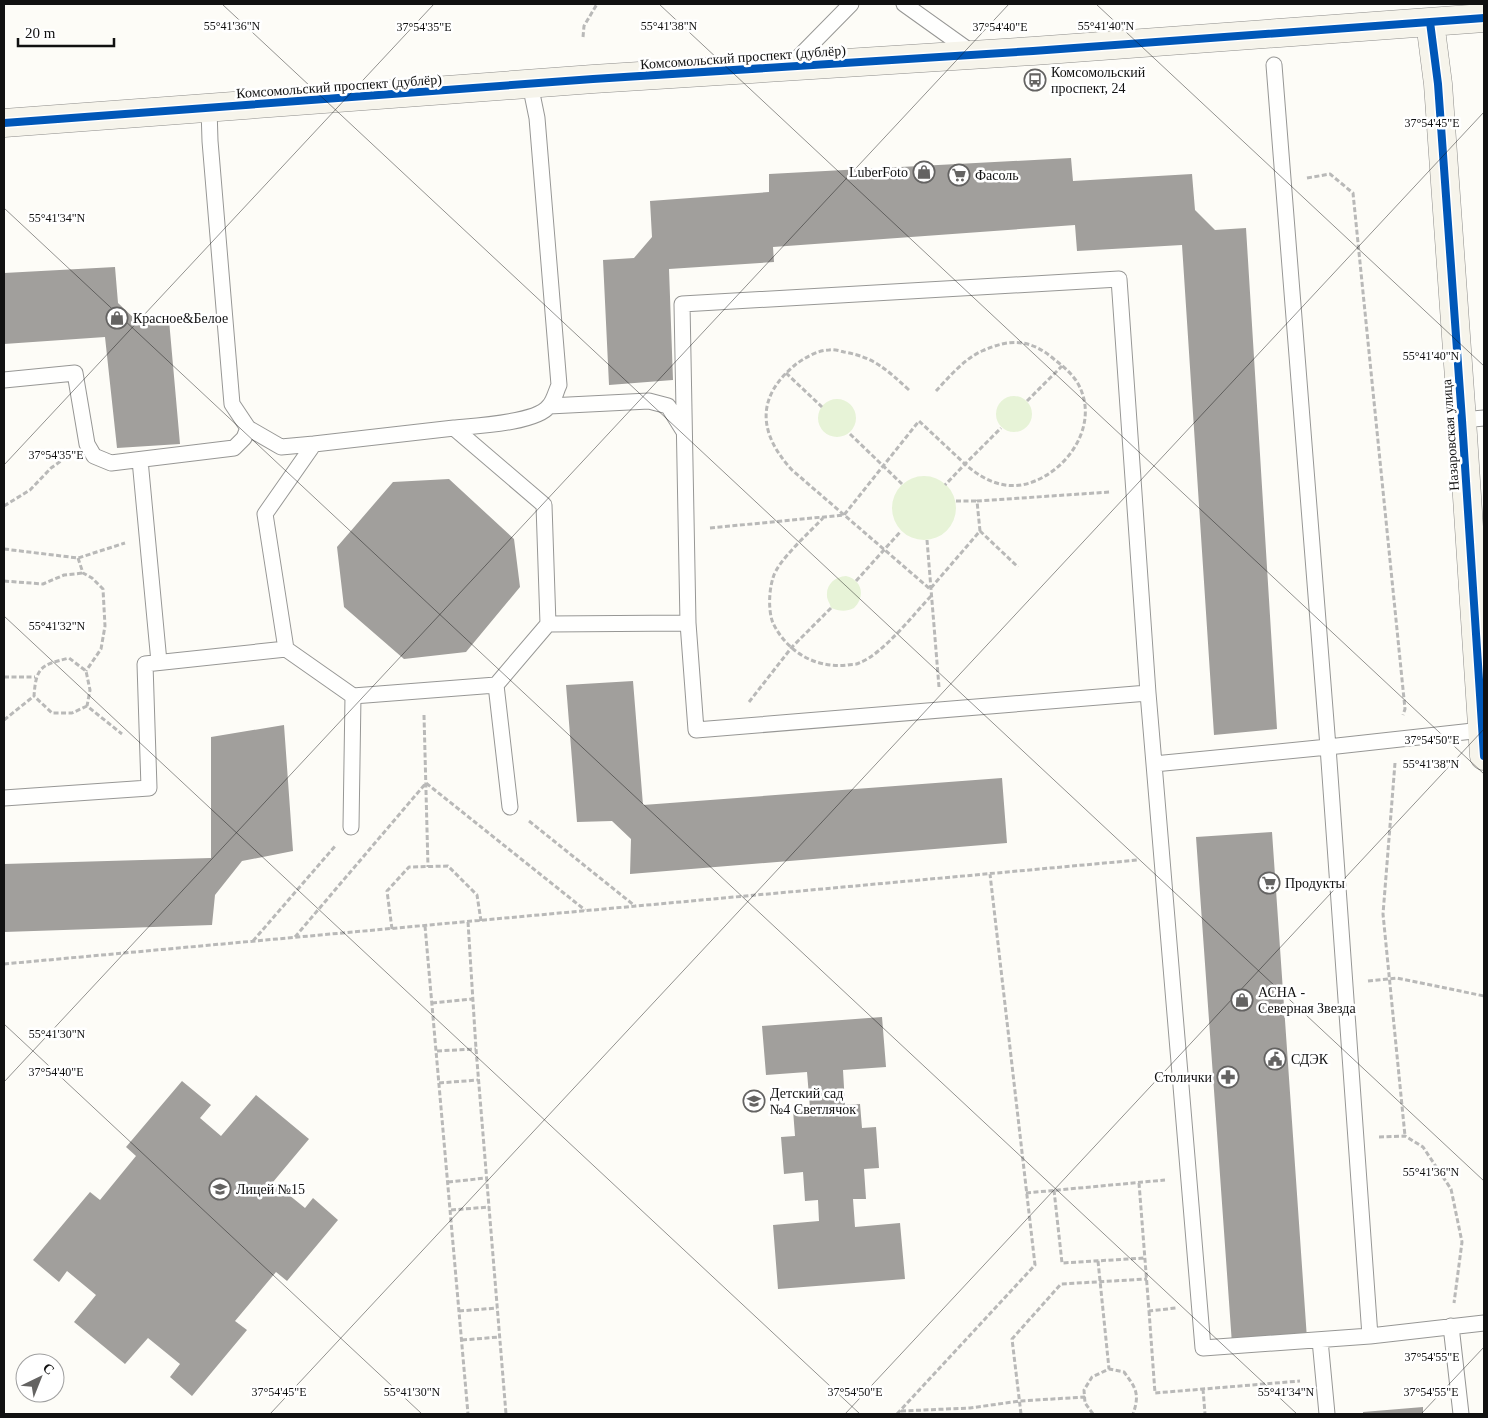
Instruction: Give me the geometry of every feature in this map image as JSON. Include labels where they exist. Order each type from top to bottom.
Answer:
[{"type":"street","name":"Комсомольский проспект (дублёр)","points":[[4,123],[530,84],[1484,18]]},
{"type":"street","name":"Назаровская улица","points":[[1430,22],[1473,419],[1483,743]]},
{"type":"lane","points":[[790,66],[850,4]]},
{"type":"lane","points":[[904,4],[974,54]]},
{"type":"lane","points":[[1274,65],[1328,747],[1370,1336]]},
{"type":"lane","points":[[209,108],[210,141],[232,404],[248,428],[281,447],[505,424],[543,412],[549,406],[559,385],[537,118],[530,84]]},
{"type":"lane","points":[[1148,693],[696,730],[688,623],[682,304],[1119,279],[1148,693],[1203,1348],[1370,1336],[1484,1323]]},
{"type":"lane","points":[[4,380],[75,373],[87,444],[94,456],[111,463],[234,448],[244,438],[248,428]]},
{"type":"lane","points":[[549,406],[649,401],[668,406],[685,435]]},
{"type":"lane","points":[[4,798],[149,788],[144,664],[286,649],[353,696],[496,685],[548,624],[544,505],[454,428]]},
{"type":"lane","points":[[286,649],[265,514],[314,444]]},
{"type":"lane","points":[[140,460],[159,662]]},
{"type":"lane","points":[[548,624],[688,623]]},
{"type":"lane","points":[[496,685],[510,807]]},
{"type":"lane","points":[[351,827],[353,696]]},
{"type":"lane","points":[[1154,764],[1397,739],[1483,743]]},
{"type":"lane","points":[[1451,1326],[1461,1414]]},
{"type":"lane","points":[[1320,1340],[1327,1414]]},
{"type":"path","points":[[583,37],[584,26],[597,4]]},
{"type":"path","points":[[1284,181],[1330,174],[1353,193],[1405,709],[1397,739],[1383,914],[1405,1136]]},
{"type":"path","points":[[687,529],[844,514],[920,421],[976,474],[987,480],[1004,485],[1023,486],[1041,478],[1060,466],[1071,454],[1081,437],[1085,416],[1083,398],[1077,382],[1062,366],[1036,346],[1016,342],[980,352],[958,368],[936,391]]},
{"type":"path","points":[[909,390],[887,370],[865,356],[829,350],[816,353],[801,361],[786,373],[776,384],[765,415],[769,437],[778,455],[792,470],[930,589]]},
{"type":"path","points":[[1027,401],[1062,366]]},
{"type":"path","points":[[786,373],[822,407]]},
{"type":"path","points":[[944,485],[1001,428]]},
{"type":"path","points":[[850,434],[902,484]]},
{"type":"path","points":[[4,506],[30,490],[51,468],[87,444]]},
{"type":"path","points":[[956,500],[977,501],[1134,490]]},
{"type":"path","points":[[977,501],[980,531],[1018,567]]},
{"type":"path","points":[[825,516],[785,558],[773,577],[770,602],[773,622],[792,648],[802,657],[821,665],[859,664],[879,651],[931,596]]},
{"type":"path","points":[[856,581],[901,531]]},
{"type":"path","points":[[930,589],[980,531]]},
{"type":"path","points":[[4,549],[78,558],[147,536]]},
{"type":"path","points":[[927,540],[941,710]]},
{"type":"path","points":[[78,558],[83,573]]},
{"type":"path","points":[[4,581],[43,584],[64,575],[83,573],[92,578],[103,589],[105,626],[101,650],[86,671]]},
{"type":"path","points":[[730,727],[792,648],[831,608]]},
{"type":"path","points":[[4,720],[34,696],[35,677],[48,663],[69,658],[86,671],[90,690],[87,706]]},
{"type":"path","points":[[4,677],[35,677]]},
{"type":"path","points":[[424,691],[428,867]]},
{"type":"path","points":[[34,696],[52,713],[72,713],[87,706]]},
{"type":"path","points":[[87,706],[148,755]]},
{"type":"path","points":[[426,782],[586,911]]},
{"type":"path","points":[[295,938],[426,782]]},
{"type":"path","points":[[510,807],[636,907]]},
{"type":"path","points":[[253,941],[351,827]]},
{"type":"path","points":[[4,964],[1162,858]]},
{"type":"path","points":[[392,929],[387,891],[409,867],[448,866],[477,895],[481,921]]},
{"type":"path","points":[[898,1413],[1035,1265],[990,874]]},
{"type":"path","points":[[468,922],[472,999],[506,1414]]},
{"type":"path","points":[[426,926],[468,1414]]},
{"type":"path","points":[[1345,984],[1397,978],[1484,996]]},
{"type":"path","points":[[432,1003],[472,999]]},
{"type":"path","points":[[436,1051],[476,1049]]},
{"type":"path","points":[[439,1083],[479,1080]]},
{"type":"path","points":[[1356,1139],[1405,1136],[1423,1148],[1451,1189],[1462,1242],[1451,1326]]},
{"type":"path","points":[[448,1182],[486,1178]]},
{"type":"path","points":[[1026,1193],[1189,1178]]},
{"type":"path","points":[[1139,1182],[1155,1393],[1324,1379]]},
{"type":"path","points":[[1054,1190],[1062,1263],[1145,1258]]},
{"type":"path","points":[[450,1210],[489,1207]]},
{"type":"path","points":[[1098,1261],[1108,1369]]},
{"type":"path","points":[[1021,1414],[1012,1340],[1061,1284],[1146,1279]]},
{"type":"path","points":[[1149,1311],[1199,1306]]},
{"type":"path","points":[[460,1311],[497,1308]]},
{"type":"path","points":[[462,1340],[499,1337]]},
{"type":"path","points":[[1093,1414],[1085,1403],[1084,1390],[1092,1377],[1108,1369],[1124,1372],[1136,1388],[1137,1403],[1133,1414]]},
{"type":"path","points":[[1204,1389],[1205,1414]]},
{"type":"path","points":[[898,1413],[1084,1397]]},
{"type":"path","points":[[970,1408],[970,1414]]},
{"type":"green space","points":[[1014,396],[1021,397],[1027,401],[1031,407],[1031,421],[1027,427],[1021,431],[1014,432],[1007,431],[1001,427],[997,421],[996,414],[997,407],[1001,401],[1007,397]]},
{"type":"green space","points":[[837,399],[851,404],[856,418],[851,432],[837,437],[823,432],[818,418],[823,404]]},
{"type":"green space","points":[[924,476],[936,478],[947,485],[954,496],[956,508],[954,520],[947,531],[936,538],[924,540],[912,538],[901,531],[894,520],[892,508],[894,496],[901,485],[912,478]]},
{"type":"green space","points":[[846,576],[856,581],[859,585],[861,594],[858,603],[854,608],[848,610],[842,611],[831,608],[827,597],[828,588],[838,578]]},
{"type":"building","points":[[1071,158],[1073,181],[1192,174],[1195,210],[1215,230],[1246,228],[1277,729],[1214,735],[1182,245],[1077,251],[1075,225],[773,247],[774,262],[669,269],[673,380],[609,385],[603,260],[634,258],[652,237],[650,201],[769,192],[769,174]]},
{"type":"building","points":[[115,267],[118,303],[138,322],[169,320],[180,444],[117,448],[105,337],[4,344],[4,273]]},
{"type":"building","points":[[449,479],[514,539],[520,587],[466,652],[404,659],[344,607],[337,547],[393,482]]},
{"type":"building","points":[[633,681],[643,805],[1002,778],[1007,843],[630,874],[631,839],[612,821],[577,822],[566,685]]},
{"type":"building","points":[[284,725],[293,851],[242,861],[215,895],[212,925],[4,932],[4,864],[211,858],[211,737]]},
{"type":"building","points":[[1272,832],[1307,1339],[1232,1344],[1196,837]]},
{"type":"building","points":[[882,1017],[886,1067],[843,1070],[845,1105],[860,1104],[862,1128],[876,1127],[879,1168],[864,1169],[866,1199],[853,1199],[855,1227],[900,1223],[905,1279],[778,1289],[773,1225],[819,1221],[818,1200],[805,1201],[803,1172],[784,1174],[781,1137],[795,1136],[793,1110],[810,1108],[807,1072],[766,1075],[762,1026]]},
{"type":"building","points":[[182,1081],[211,1105],[200,1118],[221,1136],[256,1095],[309,1139],[273,1182],[305,1208],[313,1198],[338,1220],[287,1281],[276,1272],[235,1321],[247,1330],[192,1396],[170,1377],[180,1364],[148,1338],[125,1364],[74,1322],[96,1295],[67,1271],[59,1282],[33,1260],[90,1192],[100,1200],[136,1156],[126,1147]]},
{"type":"building","points":[[1423,1407],[1423,1414],[1363,1414],[1363,1412]]},
{"type":"cycle path","points":[[4,123],[593,79],[1033,51],[1484,18]]},
{"type":"cycle path","points":[[1430,22],[1438,84],[1484,756]]},
{"type":"place","name":"Комсомольский проспект, 24","points":[[1035,80]]},
{"type":"place","name":"LuberFoto","points":[[924,172]]},
{"type":"place","name":"Фасоль","points":[[959,175]]},
{"type":"place","name":"Красное&Белое","points":[[117,318]]},
{"type":"place","name":"Продукты","points":[[1269,883]]},
{"type":"place","name":"АСНА - Северная Звезда","points":[[1242,1000]]},
{"type":"place","name":"СДЭК","points":[[1275,1059]]},
{"type":"place","name":"Столички","points":[[1228,1077]]},
{"type":"place","name":"Детский сад №4 Светлячок","points":[[754,1101]]},
{"type":"place","name":"Лицей №15","points":[[220,1189]]}]
